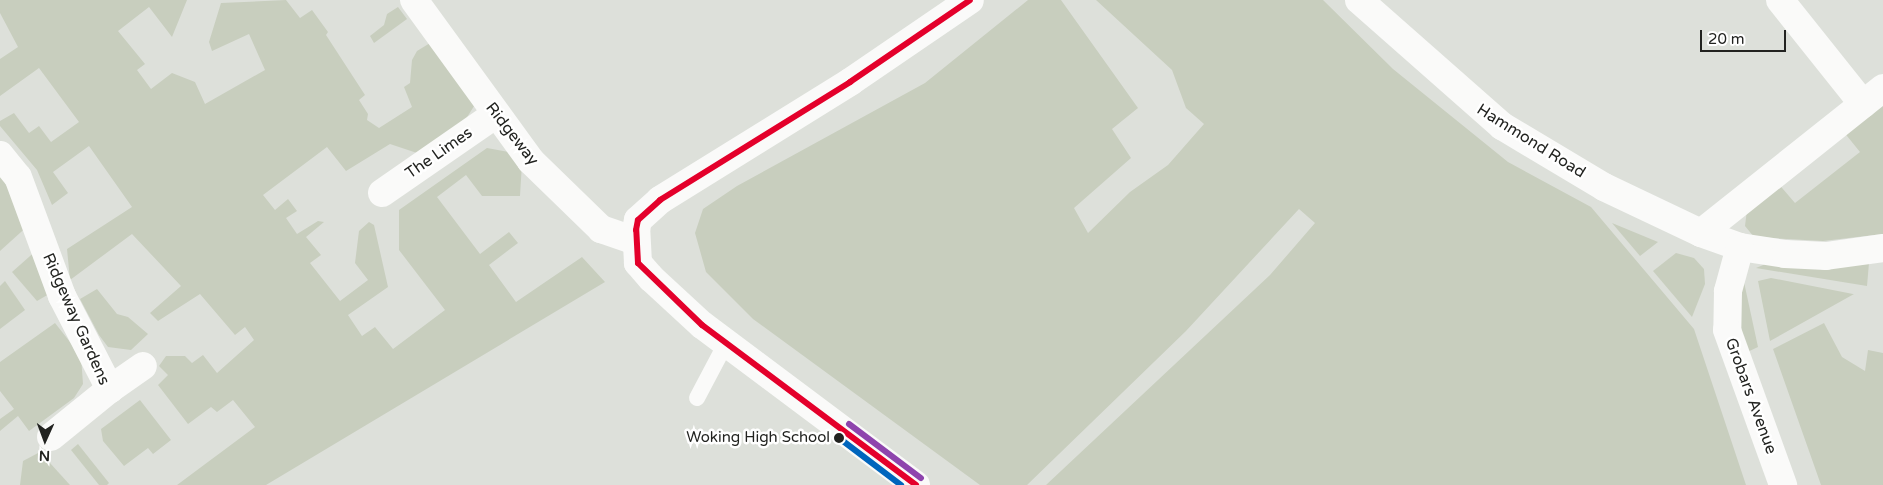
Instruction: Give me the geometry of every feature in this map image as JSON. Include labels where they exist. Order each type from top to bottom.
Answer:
[{"type":"street","name":"Ridgeway","points":[[414,0],[531,161],[601,229],[634,241]]},
{"type":"street","points":[[916,485],[726,343],[644,272],[638,263],[634,241],[638,220],[660,200],[850,82],[970,0]]},
{"type":"street","name":"Hammond Road","points":[[1359,0],[1502,126],[1604,187],[1701,233],[1740,247],[1826,256],[1883,248]]},
{"type":"street","points":[[1701,233],[1873,96],[1780,0]]},
{"type":"street","name":"The Limes","points":[[382,193],[496,114]]},
{"type":"street","name":"Ridgeway Gardens","points":[[0,155],[18,178],[62,296],[110,389],[51,437]]},
{"type":"street","name":"Grobars Avenue","points":[[1740,247],[1728,290],[1727,330],[1783,485]]},
{"type":"street","points":[[110,389],[143,366]]},
{"type":"lane","points":[[698,398],[726,343]]},
{"type":"green space","points":[[0,0],[187,0],[172,37],[149,7],[118,31],[145,64],[137,70],[151,89],[172,73],[195,82],[205,104],[265,70],[249,34],[212,51],[209,42],[221,3],[286,0],[300,18],[312,10],[328,32],[326,35],[365,95],[359,100],[368,114],[367,120],[379,128],[412,107],[404,87],[410,83],[412,60],[417,51],[435,40],[476,103],[464,122],[417,153],[390,144],[346,171],[327,147],[263,195],[275,210],[288,199],[297,211],[286,218],[297,234],[318,221],[324,222],[306,237],[321,255],[310,263],[340,301],[368,280],[355,263],[359,231],[369,222],[374,225],[388,287],[348,315],[362,336],[375,327],[393,349],[445,310],[399,250],[399,210],[487,148],[514,153],[522,163],[520,196],[482,196],[466,175],[437,197],[480,254],[509,232],[518,243],[489,265],[516,302],[582,257],[605,282],[266,485],[177,485],[255,427],[233,400],[217,412],[211,407],[188,424],[158,385],[168,375],[159,366],[166,356],[185,356],[192,363],[203,355],[217,373],[254,340],[245,327],[235,335],[200,294],[158,321],[150,313],[181,286],[132,234],[70,280],[67,249],[132,207],[89,146],[53,172],[68,193],[52,205],[37,170],[0,126],[0,121],[14,113],[29,133],[39,126],[51,142],[79,122],[39,68],[0,96],[0,59],[18,47],[0,13]]},
{"type":"green space","points":[[1028,0],[1061,0],[1138,108],[1112,129],[1131,158],[1074,208],[1088,233],[1130,192],[1168,165],[1204,124],[1186,108],[1172,70],[1096,0],[1323,0],[1393,69],[1508,162],[1591,207],[1694,329],[1746,485],[1046,485],[1270,275],[1315,223],[1299,209],[1186,331],[1027,485],[980,485],[753,319],[706,272],[695,233],[703,209],[737,186],[925,83]]},
{"type":"green space","points":[[398,7],[407,19],[374,43],[370,36],[384,25],[387,14]]},
{"type":"green space","points":[[1883,98],[1883,234],[1823,241],[1754,237],[1745,226],[1747,210],[1777,182],[1795,203],[1860,152],[1843,131]]},
{"type":"green space","points":[[0,165],[31,223],[0,251]]},
{"type":"green space","points":[[1612,223],[1658,242],[1640,256]]},
{"type":"green space","points":[[38,249],[56,290],[37,301],[12,272]]},
{"type":"green space","points":[[1676,253],[1694,258],[1704,269],[1705,284],[1692,317],[1653,271]]},
{"type":"green space","points":[[1768,263],[1869,263],[1867,286],[1756,268]]},
{"type":"green space","points":[[1771,278],[1854,294],[1770,341],[1758,281]]},
{"type":"green space","points":[[5,281],[25,310],[0,329],[0,286]]},
{"type":"green space","points":[[1744,282],[1758,347],[1741,355],[1737,291]]},
{"type":"green space","points":[[97,289],[117,314],[128,317],[148,334],[131,350],[108,347],[99,335],[80,299]]},
{"type":"green space","points":[[55,323],[81,356],[83,384],[74,398],[29,431],[18,416],[0,431],[0,419],[14,409],[0,391],[0,362]]},
{"type":"green space","points":[[1824,323],[1842,357],[1865,371],[1868,350],[1883,353],[1883,485],[1821,485],[1773,349]]},
{"type":"green space","points":[[140,400],[171,440],[153,454],[148,448],[124,466],[103,441],[101,429]]},
{"type":"green space","points":[[78,444],[109,483],[107,485],[99,485],[71,450]]},
{"type":"green space","points":[[40,452],[70,485],[20,485],[23,461]]},
{"type":"transit line","points":[[916,485],[702,325],[638,263],[636,230],[638,220],[660,200],[850,82],[970,0]]},
{"type":"transit line","points":[[849,424],[921,478]]},
{"type":"transit line","points":[[839,438],[901,485]]},
{"type":"place","name":"Woking High School","points":[[839,438]]}]
